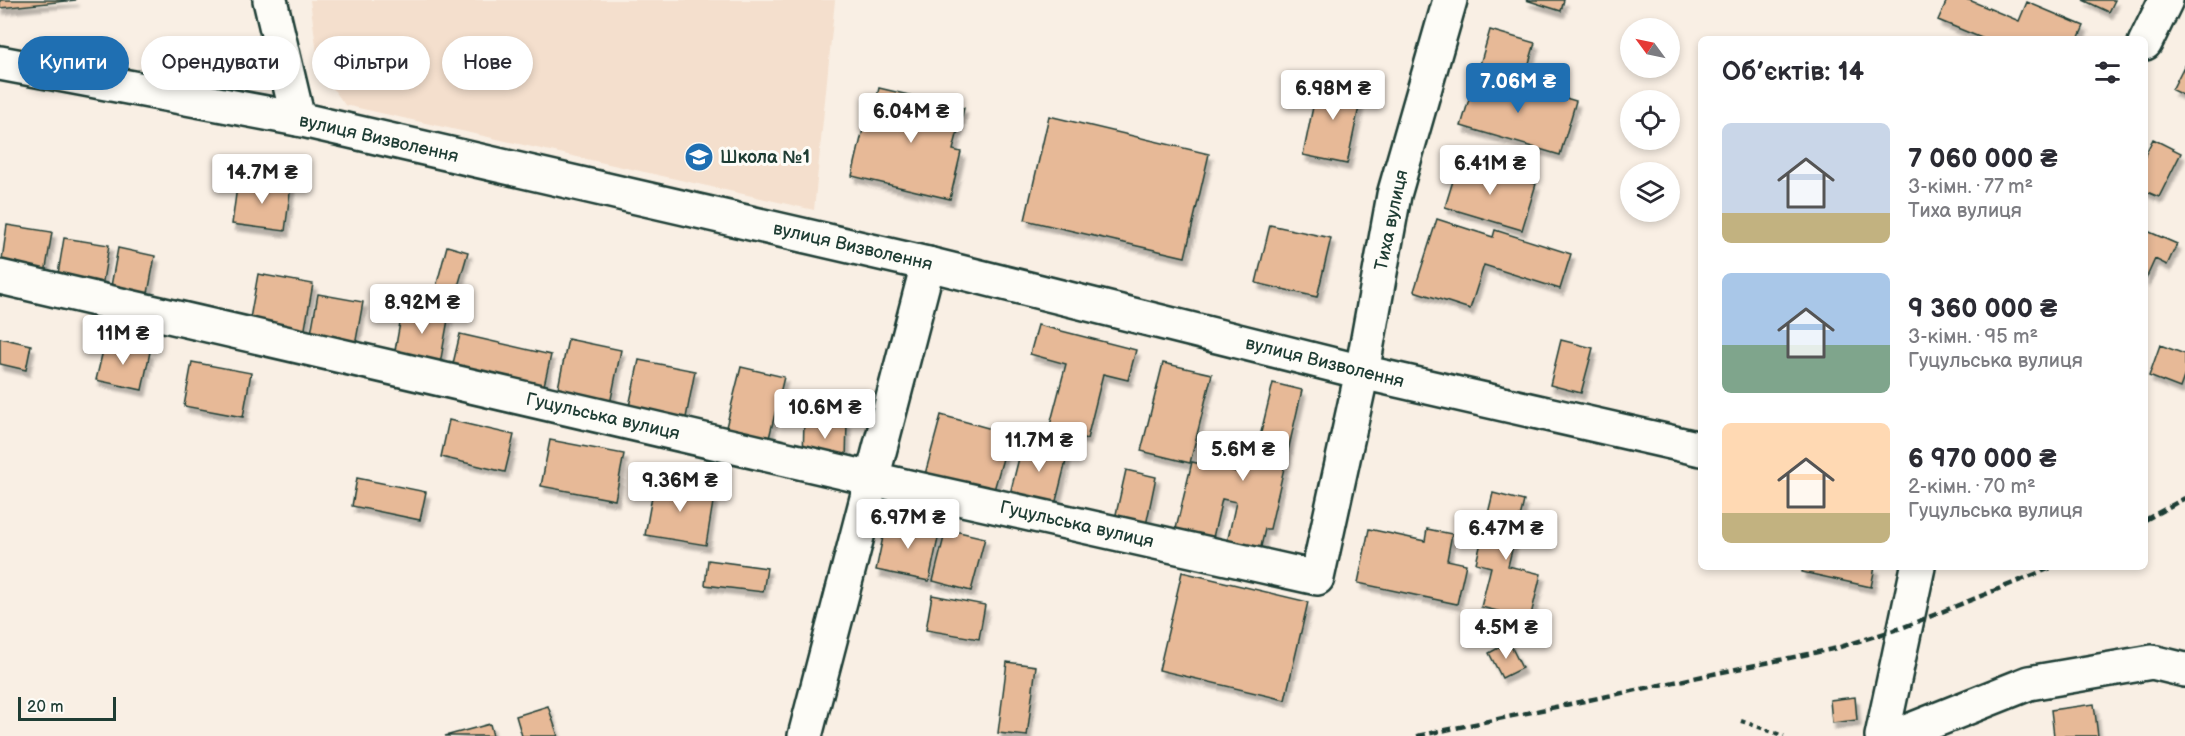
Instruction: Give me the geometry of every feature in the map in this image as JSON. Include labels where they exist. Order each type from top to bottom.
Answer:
[{"type":"street","points":[[270,0],[298,119]]},
{"type":"street","name":"Тиха вулиця","points":[[1362,372],[1394,195],[1450,0]]},
{"type":"street","points":[[2148,37],[2166,0]]},
{"type":"street","name":"вулиця Визволення","points":[[0,63],[298,119],[928,264],[1362,372],[1698,448]]},
{"type":"street","points":[[805,736],[928,264]]},
{"type":"street","name":"Гуцульська вулиця","points":[[0,277],[873,479],[1317,578],[1362,372]]},
{"type":"street","points":[[1881,736],[1917,570]]},
{"type":"street","points":[[1896,736],[2029,683],[2152,662],[2185,670]]},
{"type":"path","points":[[1741,721],[1784,736]]},
{"type":"shaded area","name":"Школа №1","points":[[310,0],[835,0],[814,210],[345,105],[334,90],[430,90],[430,36],[315,36]]},
{"type":"building","points":[[0,0],[76,0],[0,8]]},
{"type":"building","points":[[1526,0],[1564,0],[1561,11]]},
{"type":"building","points":[[1947,0],[1969,0],[2019,21],[2027,2],[2084,26],[2079,36],[1977,36],[1938,20]]},
{"type":"building","points":[[2083,0],[2115,0],[2109,12]]},
{"type":"building","points":[[1490,30],[1535,43],[1524,80],[1479,68]]},
{"type":"building","points":[[2185,64],[2185,96],[2172,90]]},
{"type":"building","points":[[1477,72],[1576,101],[1560,155],[1461,126]]},
{"type":"building","points":[[1319,78],[1363,88],[1347,164],[1303,155]]},
{"type":"building","points":[[879,88],[964,108],[953,150],[961,152],[950,199],[852,176],[863,129],[869,130]]},
{"type":"building","points":[[1049,116],[1209,154],[1185,257],[1025,220]]},
{"type":"building","points":[[2153,139],[2181,153],[2159,197],[2148,192],[2148,149]]},
{"type":"building","points":[[1459,161],[1536,184],[1522,230],[1445,207]]},
{"type":"building","points":[[238,179],[291,185],[285,231],[232,224]]},
{"type":"building","points":[[1437,219],[1493,237],[1495,230],[1571,254],[1560,289],[1484,265],[1470,309],[1414,291]]},
{"type":"building","points":[[7,225],[52,232],[45,274],[1,267]]},
{"type":"building","points":[[1270,225],[1331,238],[1317,297],[1256,283]]},
{"type":"building","points":[[2148,231],[2177,244],[2167,265],[2155,259],[2148,274]]},
{"type":"building","points":[[64,238],[109,245],[102,287],[57,280]]},
{"type":"building","points":[[447,246],[468,252],[452,307],[432,302]]},
{"type":"building","points":[[118,248],[155,256],[146,304],[109,297]]},
{"type":"building","points":[[258,274],[313,284],[304,334],[249,324]]},
{"type":"building","points":[[318,294],[363,302],[355,346],[310,339]]},
{"type":"building","points":[[403,306],[449,314],[440,364],[394,356]]},
{"type":"building","points":[[1038,325],[1136,350],[1128,380],[1103,374],[1087,439],[1049,429],[1066,364],[1030,354]]},
{"type":"building","points":[[460,334],[551,355],[542,394],[451,372]]},
{"type":"building","points":[[0,338],[31,345],[26,370],[0,364]]},
{"type":"building","points":[[568,339],[621,350],[610,404],[557,393]]},
{"type":"building","points":[[1561,340],[1593,348],[1581,393],[1550,385]]},
{"type":"building","points":[[105,342],[150,352],[142,390],[96,380]]},
{"type":"building","points":[[2160,345],[2185,354],[2185,374],[2180,388],[2149,376]]},
{"type":"building","points":[[639,360],[695,371],[685,423],[628,411]]},
{"type":"building","points":[[192,362],[251,373],[243,417],[184,406]]},
{"type":"building","points":[[1163,363],[1212,374],[1190,463],[1141,451]]},
{"type":"building","points":[[741,367],[784,377],[769,438],[726,427]]},
{"type":"building","points":[[1273,383],[1302,390],[1270,529],[1265,529],[1260,551],[1227,543],[1236,502],[1222,499],[1211,546],[1174,537],[1192,462],[1242,473],[1248,451],[1256,453]]},
{"type":"building","points":[[941,415],[1010,434],[992,497],[924,478]]},
{"type":"building","points":[[449,420],[514,435],[505,472],[441,457]]},
{"type":"building","points":[[804,420],[847,422],[846,459],[803,458]]},
{"type":"building","points":[[1024,438],[1069,449],[1054,509],[1009,498]]},
{"type":"building","points":[[550,440],[624,454],[615,500],[541,486]]},
{"type":"building","points":[[1126,470],[1156,477],[1145,530],[1114,523]]},
{"type":"building","points":[[357,478],[426,492],[420,520],[352,506]]},
{"type":"building","points":[[655,480],[715,490],[706,545],[645,535]]},
{"type":"building","points":[[1493,493],[1524,501],[1508,566],[1541,574],[1530,619],[1481,607],[1491,567],[1476,563]]},
{"type":"building","points":[[887,518],[940,529],[929,581],[876,570]]},
{"type":"building","points":[[946,529],[985,538],[971,591],[933,581]]},
{"type":"building","points":[[1369,529],[1425,541],[1427,529],[1452,534],[1447,560],[1466,564],[1457,604],[1358,583]]},
{"type":"building","points":[[708,560],[767,568],[763,592],[705,585]]},
{"type":"building","points":[[1802,570],[1874,570],[1871,587],[1802,572]]},
{"type":"building","points":[[1182,572],[1308,602],[1285,700],[1159,670]]},
{"type":"building","points":[[932,595],[985,605],[979,639],[926,630]]},
{"type":"building","points":[[1509,642],[1522,668],[1502,678],[1489,653]]},
{"type":"building","points":[[1007,662],[1036,666],[1027,736],[998,733]]},
{"type":"building","points":[[1855,697],[1857,720],[1832,723],[1830,700]]},
{"type":"building","points":[[2094,704],[2098,736],[2054,736],[2051,710]]},
{"type":"building","points":[[548,706],[558,736],[522,736],[516,716]]},
{"type":"building","points":[[490,724],[493,736],[445,736]]},
{"type":"railway","points":[[2148,518],[2185,498]]},
{"type":"railway","points":[[1417,736],[1837,648],[1904,627],[2046,570]]},
{"type":"place","name":"Школа №1","points":[[699,157]]}]
